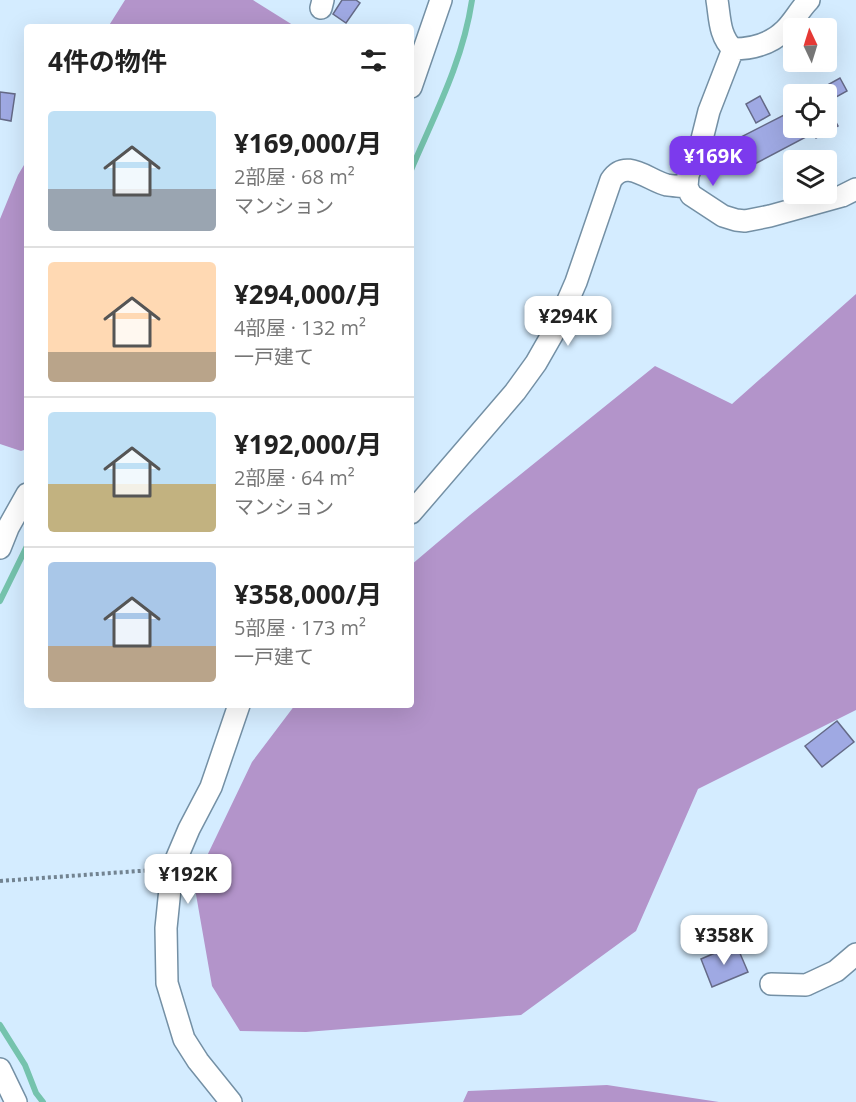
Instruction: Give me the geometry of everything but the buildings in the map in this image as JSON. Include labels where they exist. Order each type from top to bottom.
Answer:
[{"type":"street","points":[[414,78],[441,0]]},
{"type":"street","points":[[717,0],[724,39],[733,49],[759,46],[774,39],[786,29],[809,0]]},
{"type":"street","points":[[733,49],[688,175],[687,187],[690,195],[723,216],[745,221],[842,196],[856,189]]},
{"type":"street","points":[[414,510],[515,392],[536,363],[556,328],[576,282],[615,173],[627,170],[667,185],[687,187]]},
{"type":"street","points":[[0,548],[6,520],[24,498]]},
{"type":"street","points":[[231,1102],[198,1061],[184,1039],[167,983],[166,928],[172,869],[189,829],[211,787],[238,708]]},
{"type":"street","points":[[771,984],[806,985],[836,971],[856,954]]},
{"type":"street","points":[[0,1069],[16,1102]]},
{"type":"path","points":[[0,881],[172,869]]},
{"type":"shaded area","points":[[125,0],[253,0],[291,24],[110,24]]},
{"type":"shaded area","points":[[24,165],[24,450],[21,451],[0,444],[0,219]]},
{"type":"shaded area","points":[[856,294],[856,710],[698,789],[636,931],[521,1015],[306,1032],[240,1031],[212,986],[194,883],[252,762],[293,708],[414,708],[414,562],[655,366],[732,404]]},
{"type":"shaded area","points":[[607,1085],[719,1102],[463,1102],[468,1091]]},
{"type":"waterway","points":[[414,163],[455,66],[468,23],[472,0]]},
{"type":"waterway","points":[[0,601],[24,552]]},
{"type":"waterway","points":[[0,1025],[25,1065],[36,1093],[43,1102]]}]
